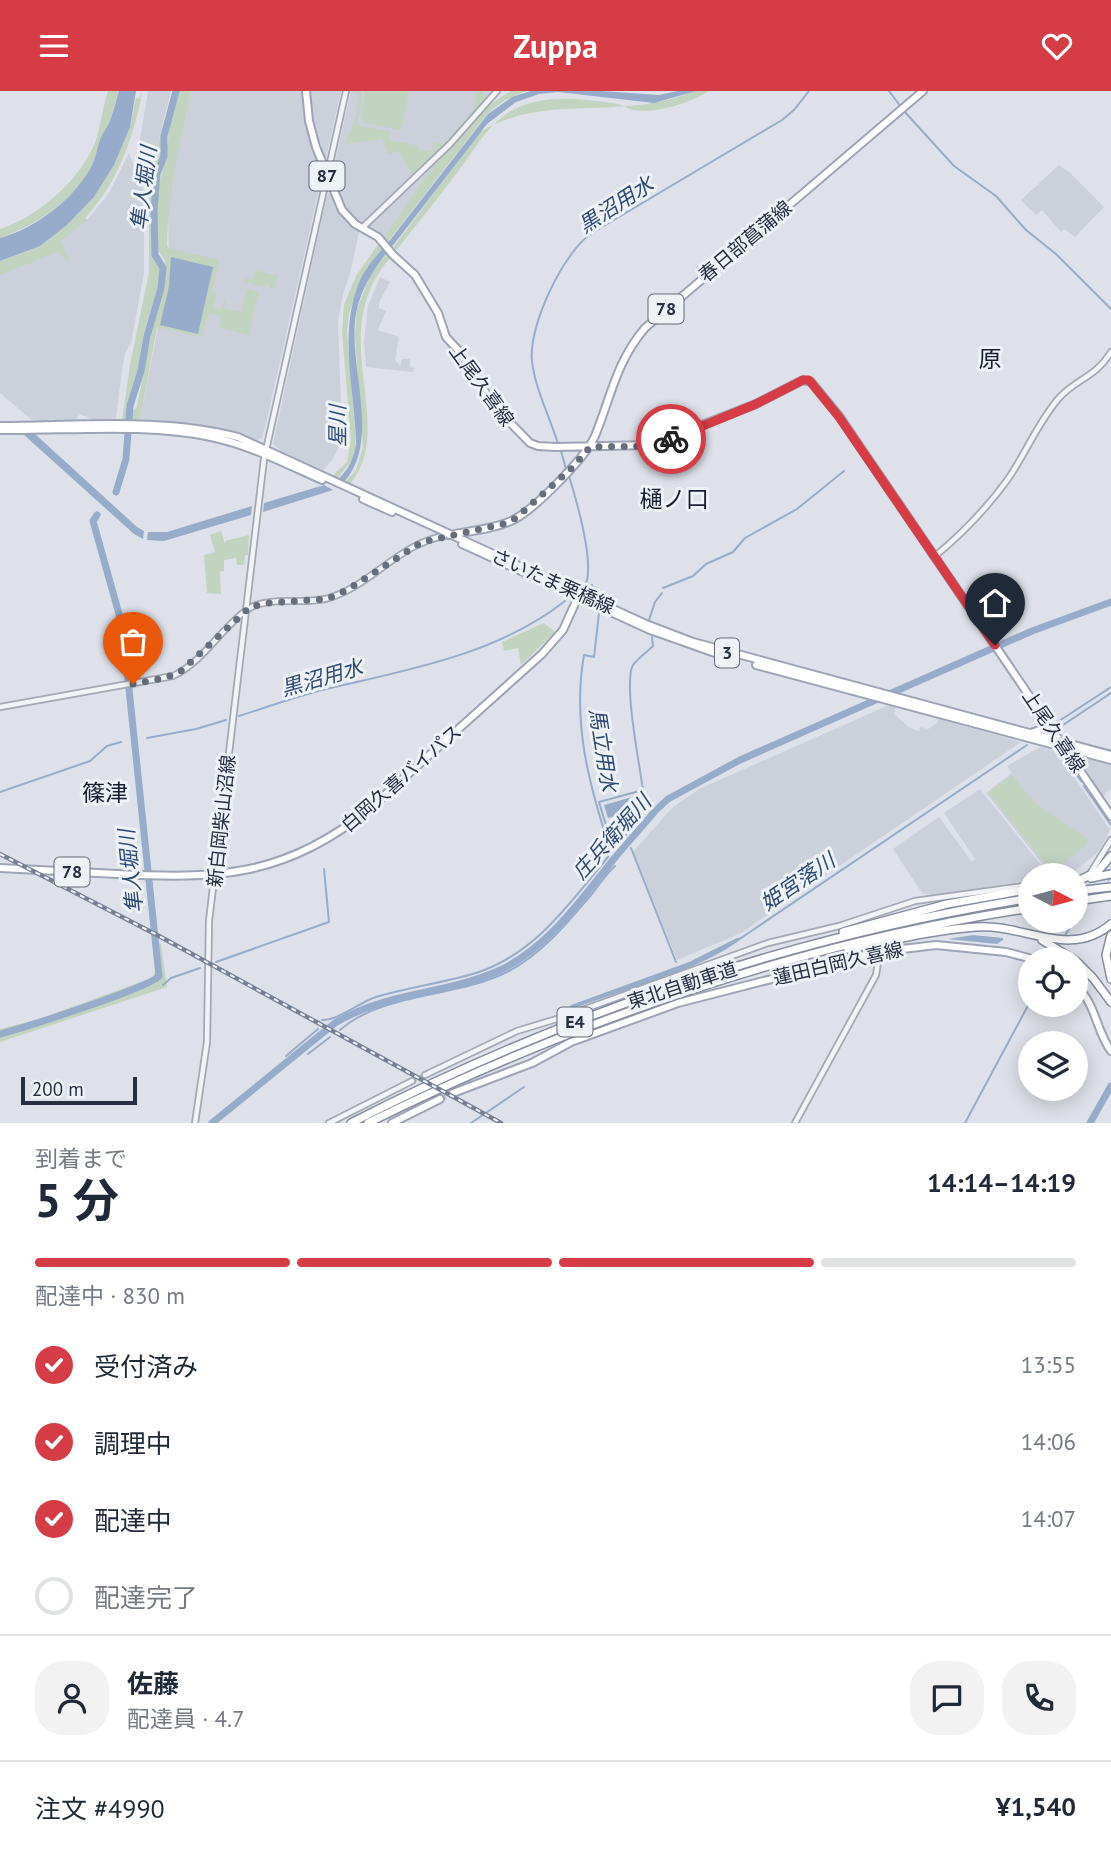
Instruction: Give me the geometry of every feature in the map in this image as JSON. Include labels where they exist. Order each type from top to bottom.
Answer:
[{"type":"highway","points":[[1088,876],[1111,856]]},
{"type":"highway","points":[[1088,878],[1111,874]]},
{"type":"highway","points":[[1088,890],[1111,887]]},
{"type":"highway","points":[[811,950],[847,931],[947,904],[1018,890]]},
{"type":"highway","points":[[1088,899],[1111,896]]},
{"type":"highway","name":"東北自動車道","points":[[351,1123],[480,1061],[588,1017],[696,979],[943,914],[1018,900]]},
{"type":"highway","name":"東北自動車道","points":[[368,1123],[512,1056],[605,1020],[811,950],[1018,910]]},
{"type":"highway","points":[[1053,943],[1085,938],[1111,924]]},
{"type":"highway","points":[[811,950],[975,927],[1005,928],[1029,934],[1058,947]]},
{"type":"highway","points":[[1110,937],[1108,952],[1111,962]]},
{"type":"highway","points":[[1110,937],[1106,962],[1111,979]]},
{"type":"highway","points":[[1088,973],[1111,1002]]},
{"type":"main road","name":"上尾久喜線","points":[[306,91],[313,134],[342,210],[355,224],[382,242],[415,275],[438,313],[444,333],[495,407],[520,435],[538,446],[590,447],[659,443],[756,404],[803,380],[809,380],[839,417],[1111,816]]},
{"type":"main road","name":"春日部菖蒲線","points":[[447,535],[503,524],[516,518],[573,467],[590,447],[619,367],[645,328],[922,91]]},
{"type":"main road","name":"さいたま栗橋線","points":[[3,428],[134,428],[200,434],[265,451],[650,630],[710,652],[1026,732],[1090,755],[1111,758]]},
{"type":"main road","name":"白岡久喜バイパス","points":[[0,868],[154,876],[215,876],[284,859],[330,837],[358,818],[548,648],[563,630],[579,595]]},
{"type":"main road","name":"さいたま栗橋線","points":[[890,698],[1111,758]]},
{"type":"main road","points":[[1026,732],[1040,731],[1044,723],[1042,714]]},
{"type":"main road","points":[[1077,767],[1080,758],[1090,755]]},
{"type":"main road","name":"蓮田白岡久喜線","points":[[453,1093],[532,1063],[571,1042],[678,1003],[877,952],[936,945],[1018,955]]},
{"type":"main road","points":[[1088,998],[1111,1051]]},
{"type":"main road","points":[[392,1123],[440,1099]]},
{"type":"street","points":[[265,451],[346,91]]},
{"type":"street","points":[[362,228],[450,144],[497,91]]},
{"type":"street","points":[[934,557],[973,521],[1008,479],[1039,424],[1060,397],[1097,370],[1111,352]]},
{"type":"street","name":"新白岡柴山沼線","points":[[195,1123],[207,1042],[208,936],[265,451]]},
{"type":"street","points":[[0,707],[165,678],[180,672],[246,611],[261,604],[314,601],[333,597],[422,542],[447,535]]},
{"type":"street","points":[[1088,873],[1111,840]]},
{"type":"street","points":[[425,1075],[517,1031],[560,1019],[768,943],[822,931],[915,901],[1018,889]]},
{"type":"street","points":[[795,1123],[876,975],[877,952]]},
{"type":"street","points":[[328,1123],[412,1081]]},
{"type":"shaded area","points":[[148,91],[171,91],[149,180],[143,179],[136,163]]},
{"type":"shaded area","points":[[192,91],[304,91],[323,172],[267,419],[262,438],[257,440],[216,427],[140,419],[169,270],[168,205],[178,147]]},
{"type":"shaded area","points":[[309,91],[341,91],[325,162],[312,124]]},
{"type":"shaded area","points":[[351,91],[494,91],[439,152],[363,223],[358,223],[347,213],[331,179]]},
{"type":"shaded area","points":[[451,146],[382,239],[368,228],[367,224]]},
{"type":"shaded area","points":[[129,153],[144,191],[144,273],[131,343],[125,353],[116,419],[113,422],[95,421],[80,414],[75,421],[34,422],[0,393],[0,269],[87,220],[109,193]]},
{"type":"shaded area","points":[[1059,165],[1104,207],[1075,237],[1064,229],[1061,232],[1042,210],[1036,215],[1021,200]]},
{"type":"shaded area","points":[[332,193],[342,214],[359,232],[338,321],[341,407],[344,413],[342,440],[333,459],[323,470],[281,451],[273,444],[327,195]]},
{"type":"shaded area","points":[[380,277],[390,282],[379,303],[379,308],[386,311],[378,330],[399,337],[395,360],[400,366],[402,359],[410,359],[413,372],[366,367],[364,342],[368,306]]},
{"type":"shaded area","points":[[889,705],[896,706],[894,714],[910,728],[919,731],[920,727],[928,729],[937,723],[938,719],[1021,742],[741,933],[677,960],[633,852],[673,807],[699,789]]},
{"type":"shaded area","points":[[1040,747],[1056,751],[1110,830],[1096,854],[1084,863],[1041,863],[986,793],[1012,773],[1007,766]]},
{"type":"shaded area","points":[[1089,759],[1111,765],[1111,789],[1102,797],[1082,768]]},
{"type":"shaded area","points":[[980,789],[1039,863],[1018,863],[1018,882],[934,896],[922,893],[893,849],[939,817],[972,862],[975,859],[944,813]]},
{"type":"green space","points":[[108,91],[119,91],[94,161],[82,181],[51,211],[26,227],[0,238],[0,229],[46,204],[84,164],[98,133]]},
{"type":"green space","points":[[142,91],[137,116],[128,144],[111,183],[85,218],[87,220],[61,241],[70,264],[58,252],[0,275],[0,261],[40,246],[67,225],[94,197],[114,165],[130,127],[136,98],[140,99]]},
{"type":"green space","points":[[179,91],[192,91],[172,186],[168,248],[219,260],[212,292],[217,293],[213,307],[222,309],[226,300],[224,308],[242,312],[247,289],[262,293],[258,293],[249,333],[252,336],[220,328],[222,317],[208,314],[202,337],[157,327],[140,419],[132,421],[163,289],[165,260],[155,237],[156,206],[170,121]]},
{"type":"green space","points":[[356,91],[361,91],[362,101],[357,125],[391,132],[390,140],[432,152],[434,142],[443,144],[472,112],[477,91],[482,91],[487,98],[439,152],[413,176],[398,151],[388,155],[382,139],[345,144],[357,111]]},
{"type":"green space","points":[[365,91],[409,91],[401,130],[365,123],[362,119]]},
{"type":"green space","points":[[511,91],[527,91],[505,100],[488,113],[386,244],[382,239],[440,158],[474,120]]},
{"type":"green space","points":[[695,91],[709,91],[692,100],[662,109],[642,111],[624,106],[666,100]]},
{"type":"green space","points":[[551,99],[578,99],[624,106],[557,109],[531,113],[492,126],[513,110]]},
{"type":"green space","points":[[492,126],[394,253],[392,249],[480,132]]},
{"type":"green space","points":[[162,129],[162,156],[155,175],[151,243],[160,267],[159,283],[143,336],[127,421],[122,421],[130,365],[149,272],[149,192],[143,179],[149,179]]},
{"type":"green space","points":[[379,243],[383,248],[365,272],[349,313],[347,332],[355,450],[352,460],[337,479],[332,476],[347,462],[351,439],[342,332],[344,305],[356,276]]},
{"type":"green space","points":[[387,253],[390,258],[371,287],[362,318],[361,348],[368,435],[363,461],[350,484],[345,482],[356,470],[363,447],[355,335],[357,309],[370,276]]},
{"type":"green space","points":[[255,270],[278,276],[274,289],[269,288],[266,283],[265,287],[244,282],[245,278],[253,280]]},
{"type":"green space","points":[[221,531],[225,544],[225,541],[249,535],[248,555],[245,555],[244,565],[237,565],[236,558],[224,560],[224,571],[220,571],[221,594],[207,593],[204,555],[215,552],[210,535]]},
{"type":"green space","points":[[544,623],[555,632],[521,665],[518,648],[504,651],[502,642]]},
{"type":"green space","points":[[1012,775],[1034,802],[1089,840],[1064,863],[1045,863],[988,792]]},
{"type":"green space","points":[[152,939],[161,944],[167,987],[0,1042],[0,1029],[39,1019],[154,977]]},
{"type":"water","points":[[119,91],[136,91],[130,127],[114,165],[94,197],[67,225],[40,246],[0,261],[0,238],[27,227],[51,212],[82,181],[94,161]]},
{"type":"water","points":[[531,91],[601,91],[659,95],[696,91],[654,103],[558,92],[539,94],[516,102],[487,124],[391,248],[387,244],[488,114],[512,97]]},
{"type":"water","points":[[383,248],[387,252],[364,289],[356,314],[354,334],[361,402],[361,445],[355,465],[344,482],[338,479],[350,463],[356,444],[349,363],[353,302],[364,274]]},
{"type":"water","points":[[171,257],[213,267],[198,334],[160,325],[169,286]]},
{"type":"water","points":[[23,434],[35,434],[144,531],[143,539],[134,534]]},
{"type":"water","points":[[324,485],[333,490],[263,512],[264,503]]},
{"type":"water","points":[[252,506],[251,515],[164,541],[147,540],[148,532],[167,532]]},
{"type":"water","points":[[639,795],[642,809],[608,818],[604,805]]},
{"type":"water","points":[[973,935],[1003,940],[997,944],[948,939]]},
{"type":"water","points":[[744,937],[727,949],[686,969],[564,1014],[571,1005],[689,962]]},
{"type":"waterway","name":"隼人堀川","points":[[116,492],[126,459],[130,406],[161,288],[163,268],[155,255],[154,210],[157,174],[164,156],[164,136],[176,91]]},
{"type":"waterway","name":"黒沼用水","points":[[558,444],[536,382],[532,347],[550,291],[570,256],[592,233],[782,120],[809,91]]},
{"type":"waterway","points":[[889,91],[901,107]]},
{"type":"waterway","points":[[904,111],[954,166],[996,196],[1026,230],[1056,254],[1111,309]]},
{"type":"waterway","name":"黒沼用水","points":[[561,451],[566,469]]},
{"type":"waterway","points":[[663,588],[693,576],[706,564],[733,552],[745,538],[797,509],[844,471]]},
{"type":"waterway","name":"黒沼用水","points":[[569,476],[587,548],[588,576],[585,586]]},
{"type":"waterway","name":"隼人堀川","points":[[0,1034],[110,998],[159,976],[127,670],[119,614],[93,521],[97,515]]},
{"type":"waterway","name":"馬立用水","points":[[592,585],[595,595]]},
{"type":"waterway","points":[[649,620],[655,602],[662,593]]},
{"type":"waterway","name":"黒沼用水","points":[[239,716],[315,692],[451,658],[511,634],[565,601]]},
{"type":"waterway","name":"庄兵衛堀川","points":[[212,1123],[335,1023],[376,1005],[477,979],[516,962],[562,923],[668,799],[740,760],[1032,631],[1111,602]]},
{"type":"waterway","name":"馬立用水","points":[[322,1020],[335,1018],[376,997],[476,973],[497,964],[534,940],[550,925],[608,857],[610,849],[589,777],[580,705],[584,655],[594,657],[599,613]]},
{"type":"waterway","points":[[626,835],[625,831],[612,845],[599,802],[643,790],[631,706],[630,674],[635,662],[653,646],[652,637]]},
{"type":"waterway","points":[[1056,723],[1111,687]]},
{"type":"waterway","name":"姫宮落川","points":[[1060,727],[1111,693]]},
{"type":"waterway","name":"黒沼用水","points":[[147,738],[196,729],[226,720]]},
{"type":"waterway","name":"姫宮落川","points":[[1048,730],[1051,734]]},
{"type":"waterway","name":"黒沼用水","points":[[0,792],[90,761],[107,746],[121,742]]},
{"type":"waterway","name":"姫宮落川","points":[[741,938],[1027,745]]},
{"type":"waterway","points":[[1065,756],[1074,771]]},
{"type":"waterway","points":[[1076,774],[1082,782]]},
{"type":"waterway","points":[[1084,786],[1111,825]]},
{"type":"waterway","points":[[631,848],[676,962]]},
{"type":"waterway","points":[[340,1030],[377,1009],[489,980],[521,964],[554,937],[615,866]]},
{"type":"waterway","points":[[216,962],[329,922],[324,869]]},
{"type":"waterway","points":[[1064,938],[1067,933]]},
{"type":"waterway","points":[[163,985],[171,978],[200,968]]},
{"type":"waterway","points":[[965,1123],[1022,1017]]},
{"type":"waterway","name":"馬立用水","points":[[286,1056],[318,1029]]},
{"type":"waterway","points":[[308,1054],[330,1037]]},
{"type":"waterway","points":[[1090,1123],[1111,1086]]},
{"type":"waterway","name":"姫宮落川","points":[[471,1123],[524,1087]]},
{"type":"tunnel","points":[[412,1081],[425,1075]]},
{"type":"tunnel","points":[[440,1099],[453,1093]]},
{"type":"railway","points":[[0,854],[159,936],[501,1123]]},
{"type":"way so far","points":[[133,684],[173,676],[188,667],[250,607],[268,603],[327,599],[347,590],[422,542],[503,524],[516,518],[573,467],[590,447],[645,446],[671,439]]},
{"type":"district","name":"原","points":[[990,359]]},
{"type":"district","name":"樋ノ口","points":[[674,499]]},
{"type":"district","name":"篠津","points":[[105,793]]},
{"type":"route","points":[[671,439],[756,404],[803,380],[809,380],[830,404],[995,645]]},
{"type":"water label","name":"星川","points":[[338,426]]}]
